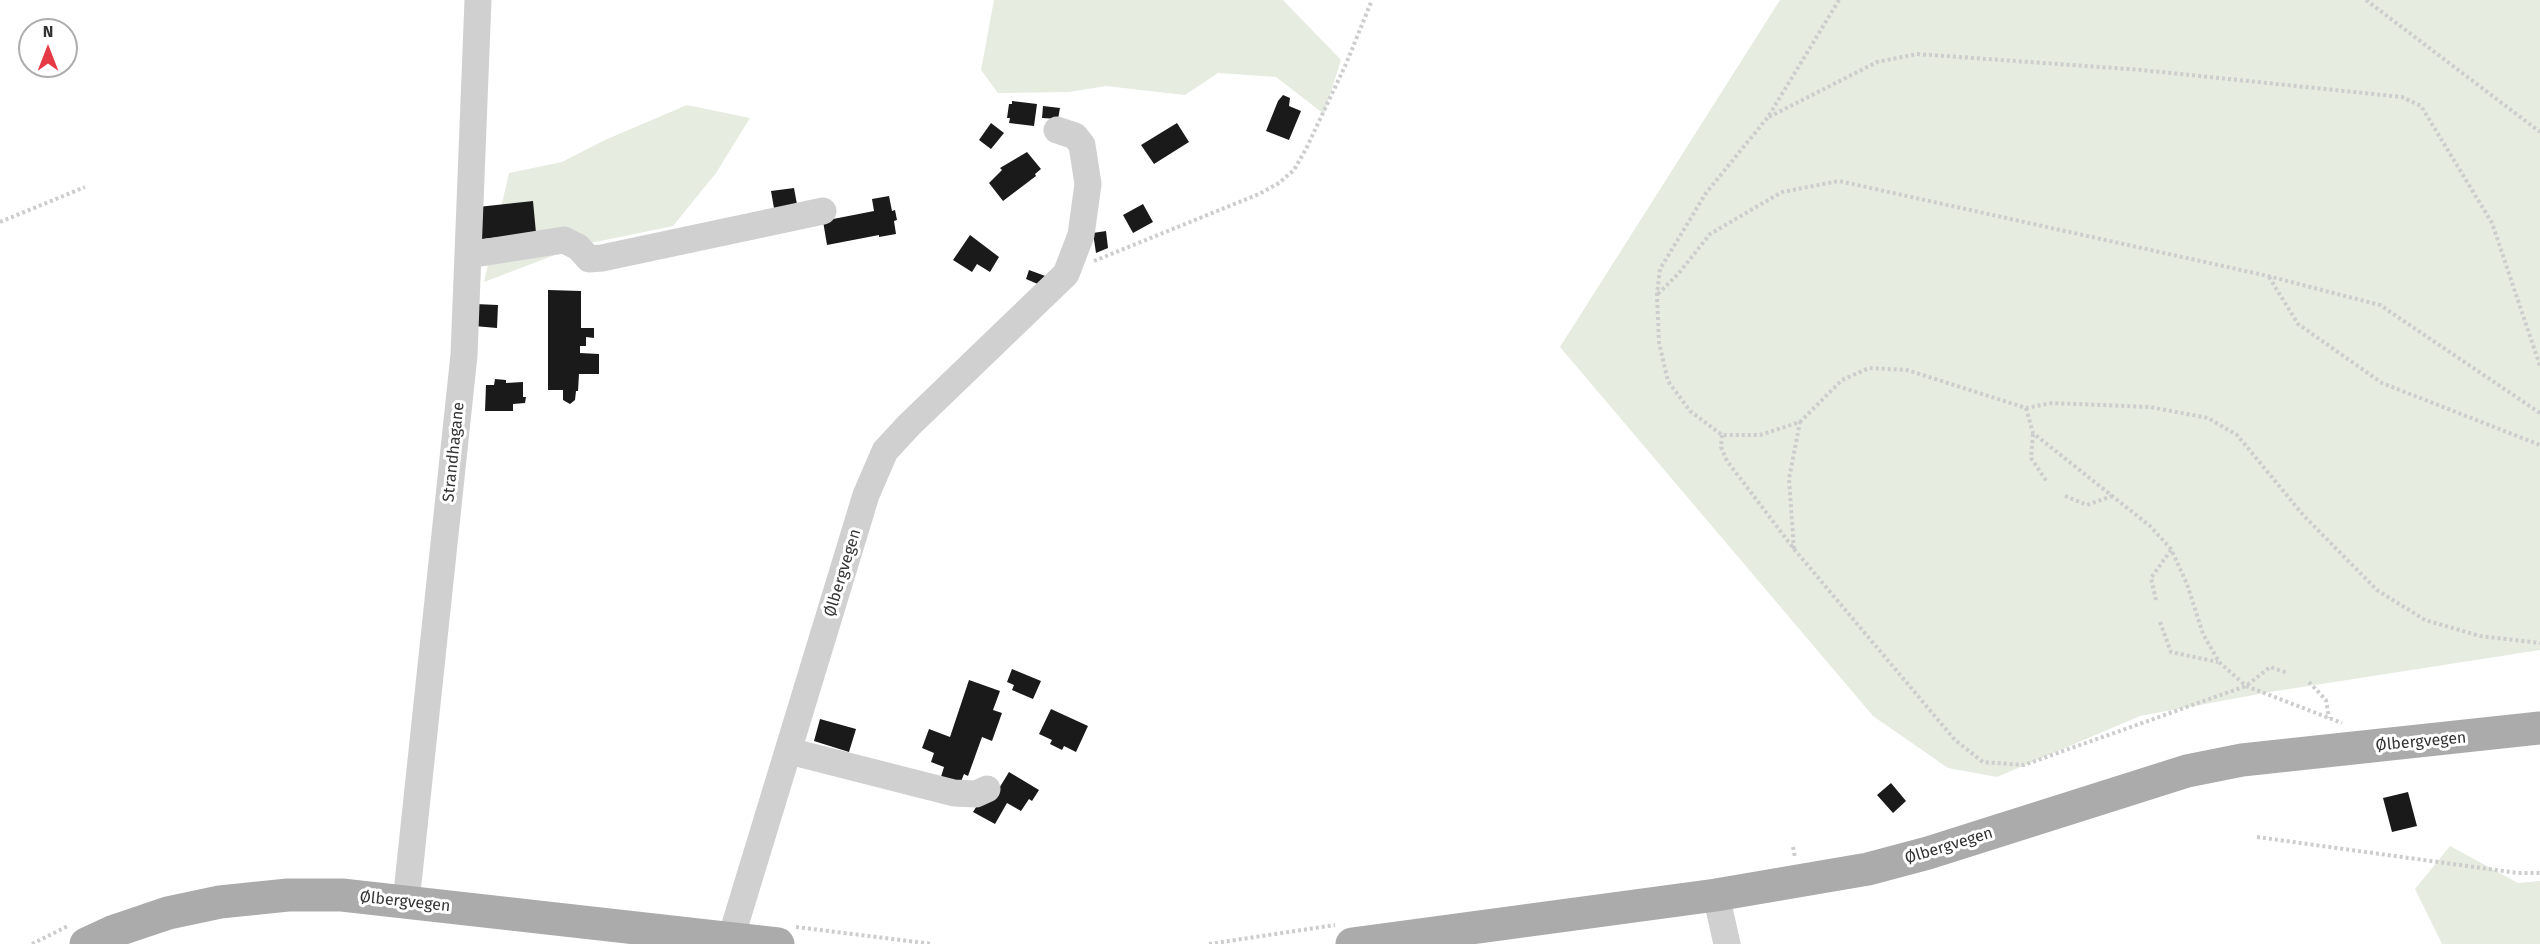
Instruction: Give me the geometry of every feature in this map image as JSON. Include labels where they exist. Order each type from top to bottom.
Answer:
[{"type":"main road","name":"Ølbergvegen","points":[[1352,944],[1716,895],[1869,869],[1928,853],[2187,771],[2291,753],[2540,729]]},
{"type":"main road","name":"Ølbergvegen","points":[[86,944],[112,932],[168,913],[220,902],[288,895],[342,895],[731,938],[785,935]]},
{"type":"street","name":"Strandhagane","points":[[406,902],[464,355],[478,0]]},
{"type":"street","points":[[1057,130],[1075,136],[1082,145],[1088,184],[1080,235],[1066,274]]},
{"type":"street","points":[[468,255],[564,240],[578,247],[589,259],[602,258],[823,211]]},
{"type":"street","name":"Ølbergvegen","points":[[731,938],[866,495],[885,451],[909,425],[1066,274]]},
{"type":"street","points":[[789,751],[954,792],[976,794],[987,789]]},
{"type":"street","points":[[1716,895],[1726,944]]},
{"type":"path","points":[[1066,274],[1280,183],[1294,170],[1306,150],[1346,64],[1372,0]]},
{"type":"path","points":[[1839,0],[1768,117],[1706,193],[1660,269],[1657,294],[1659,343],[1668,381],[1690,411],[1722,435],[1760,435],[1800,422],[1842,380],[1869,368],[1907,370],[2026,408],[2052,403],[2150,407],[2208,418],[2237,435],[2304,516],[2377,590],[2426,620],[2480,636],[2540,643]]},
{"type":"path","points":[[2366,0],[2540,132]]},
{"type":"path","points":[[1768,117],[1877,63],[1917,54],[2142,70],[2402,97],[2421,106],[2492,223],[2540,366]]},
{"type":"path","points":[[1657,294],[1679,273],[1710,234],[1782,192],[1839,181],[2268,276],[2380,305],[2540,413]]},
{"type":"path","points":[[0,222],[86,187]]},
{"type":"path","points":[[2268,276],[2298,324],[2382,383],[2540,445]]},
{"type":"path","points":[[2026,408],[2033,433],[2031,458],[2047,482]]},
{"type":"path","points":[[1794,549],[1789,479],[1800,422]]},
{"type":"path","points":[[2033,433],[2150,526],[2171,549],[2187,584],[2203,634],[2219,662],[2246,686],[2352,727],[2363,747]]},
{"type":"path","points":[[1722,435],[1721,447],[1727,461],[1794,549],[1955,740],[1983,762],[2024,765],[2246,686],[2270,667],[2288,673]]},
{"type":"path","points":[[2065,496],[2087,505],[2112,496]]},
{"type":"path","points":[[2156,600],[2151,578],[2171,549]]},
{"type":"path","points":[[2160,622],[2171,652],[2219,662]]},
{"type":"path","points":[[2309,682],[2326,700],[2329,718]]},
{"type":"path","points":[[2257,837],[2518,873],[2540,873]]},
{"type":"path","points":[[785,935],[933,944]]},
{"type":"shaded area","points":[[994,0],[1283,0],[1341,60],[1324,114],[1276,77],[1218,73],[1185,95],[1106,86],[1069,92],[998,93],[981,70]]},
{"type":"shaded area","points":[[1780,0],[2540,0],[2540,650],[2270,692],[2140,716],[1997,777],[1948,768],[1873,716],[1560,347]]},
{"type":"shaded area","points":[[687,105],[750,118],[716,173],[673,226],[581,245],[484,282],[509,173],[562,162],[605,140]]},
{"type":"shaded area","points":[[2450,846],[2518,883],[2540,881],[2540,944],[2442,944],[2415,889]]},
{"type":"building","points":[[1283,95],[1290,98],[1289,106],[1301,111],[1289,140],[1266,131],[1278,101]]},
{"type":"building","points":[[1012,101],[1037,104],[1034,126],[1009,123],[1010,118],[1007,118],[1009,104],[1012,104]]},
{"type":"building","points":[[1043,106],[1060,108],[1058,119],[1042,118]]},
{"type":"building","points":[[991,123],[1004,133],[991,149],[979,140]]},
{"type":"building","points":[[1177,123],[1189,142],[1154,164],[1141,145]]},
{"type":"building","points":[[1027,152],[1041,169],[1035,174],[1036,176],[1003,201],[989,183],[1002,170],[1000,168]]},
{"type":"building","points":[[794,188],[798,210],[775,214],[771,191]]},
{"type":"building","points":[[889,196],[892,211],[895,210],[897,220],[894,221],[896,234],[827,245],[823,221],[874,211],[872,199]]},
{"type":"building","points":[[533,201],[536,233],[482,239],[478,207]]},
{"type":"building","points":[[1143,204],[1153,222],[1133,233],[1123,215]]},
{"type":"building","points":[[1106,231],[1108,248],[1096,253],[1093,233]]},
{"type":"building","points":[[970,235],[999,257],[990,272],[977,264],[972,272],[953,260]]},
{"type":"building","points":[[1029,270],[1048,277],[1040,285],[1026,279]]},
{"type":"building","points":[[548,290],[581,291],[581,328],[594,328],[594,338],[586,337],[586,346],[580,346],[580,353],[599,354],[599,374],[579,374],[578,391],[576,391],[575,400],[570,404],[563,400],[563,390],[548,390]]},
{"type":"building","points":[[475,304],[498,305],[497,328],[474,326]]},
{"type":"building","points":[[495,379],[506,380],[506,383],[523,382],[525,403],[513,404],[513,411],[485,411],[486,385],[494,385]]},
{"type":"building","points":[[1012,669],[1041,681],[1033,699],[1012,690],[1014,685],[1007,682]]},
{"type":"building","points":[[969,680],[1000,691],[993,710],[1002,713],[992,741],[982,737],[968,776],[964,774],[958,789],[939,783],[944,767],[931,762],[934,753],[922,748],[929,729],[950,737]]},
{"type":"building","points":[[1051,709],[1088,726],[1076,752],[1064,746],[1062,750],[1050,744],[1052,740],[1039,734]]},
{"type":"building","points":[[820,719],[856,729],[849,752],[814,741]]},
{"type":"building","points":[[1009,772],[1039,790],[1032,801],[1029,799],[1021,811],[1007,803],[995,824],[973,812],[985,793],[998,790]]},
{"type":"building","points":[[1891,783],[1906,801],[1893,813],[1877,795]]},
{"type":"building","points":[[2408,792],[2417,826],[2392,832],[2383,798]]}]
